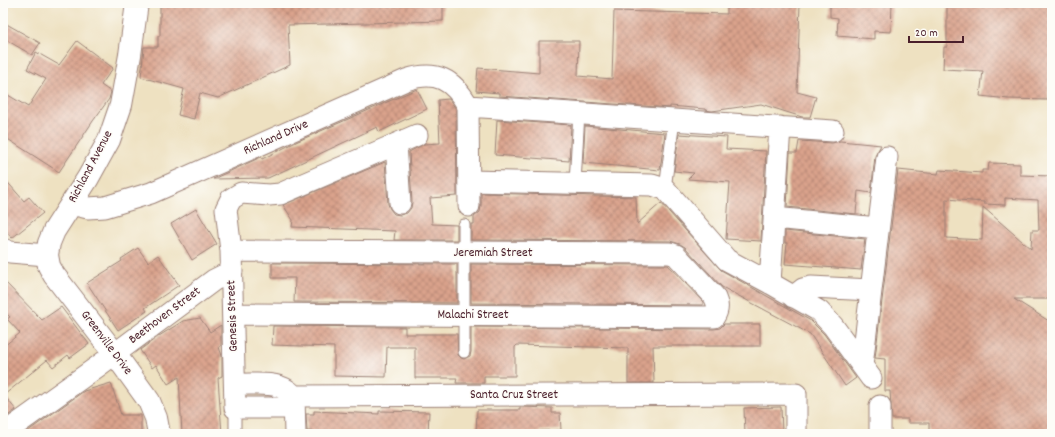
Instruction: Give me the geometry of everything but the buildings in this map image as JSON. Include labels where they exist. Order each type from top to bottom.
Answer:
[{"type":"street","name":"Richland Avenue","points":[[47,255],[49,243],[54,231],[88,178],[109,140],[121,105],[137,3]]},
{"type":"street","name":"Richland Drive","points":[[72,204],[88,208],[105,207],[151,193],[406,80],[416,77],[429,75],[442,78],[462,95],[468,106]]},
{"type":"street","points":[[467,215],[469,181],[468,106],[833,131]]},
{"type":"street","points":[[770,283],[780,127]]},
{"type":"street","name":"Genesis Street","points":[[235,408],[231,261],[226,209],[231,199],[241,193],[269,195],[280,194],[417,135]]},
{"type":"street","points":[[396,144],[400,203]]},
{"type":"street","points":[[469,181],[652,184],[665,189],[727,260],[819,311],[833,326],[866,372],[871,290],[887,157]]},
{"type":"street","points":[[774,218],[878,228]]},
{"type":"street","points":[[3,249],[17,253],[47,255]]},
{"type":"street","name":"Jeremiah Street","points":[[231,261],[464,252],[670,253],[676,255],[714,296],[718,304],[717,312],[714,317]]},
{"type":"street","name":"Greenville Drive","points":[[47,255],[49,266],[54,275],[149,401],[156,418],[159,434]]},
{"type":"street","name":"Beethoven Street","points":[[3,434],[115,354],[214,280],[231,261]]},
{"type":"street","points":[[793,297],[803,289],[811,287],[871,290]]},
{"type":"street","name":"Malachi Street","points":[[233,314],[714,317]]},
{"type":"street","name":"Santa Cruz Street","points":[[235,384],[276,386],[286,390],[294,402]]},
{"type":"street","name":"Santa Cruz Street","points":[[235,408],[294,402],[796,394],[796,434]]},
{"type":"street","points":[[294,402],[295,434]]},
{"type":"street","points":[[880,406],[880,434]]},
{"type":"lane","points":[[575,183],[579,113]]},
{"type":"lane","points":[[665,189],[674,120]]},
{"type":"lane","points":[[464,352],[464,252],[467,215]]},
{"type":"lane","points":[[235,408],[235,434]]}]
